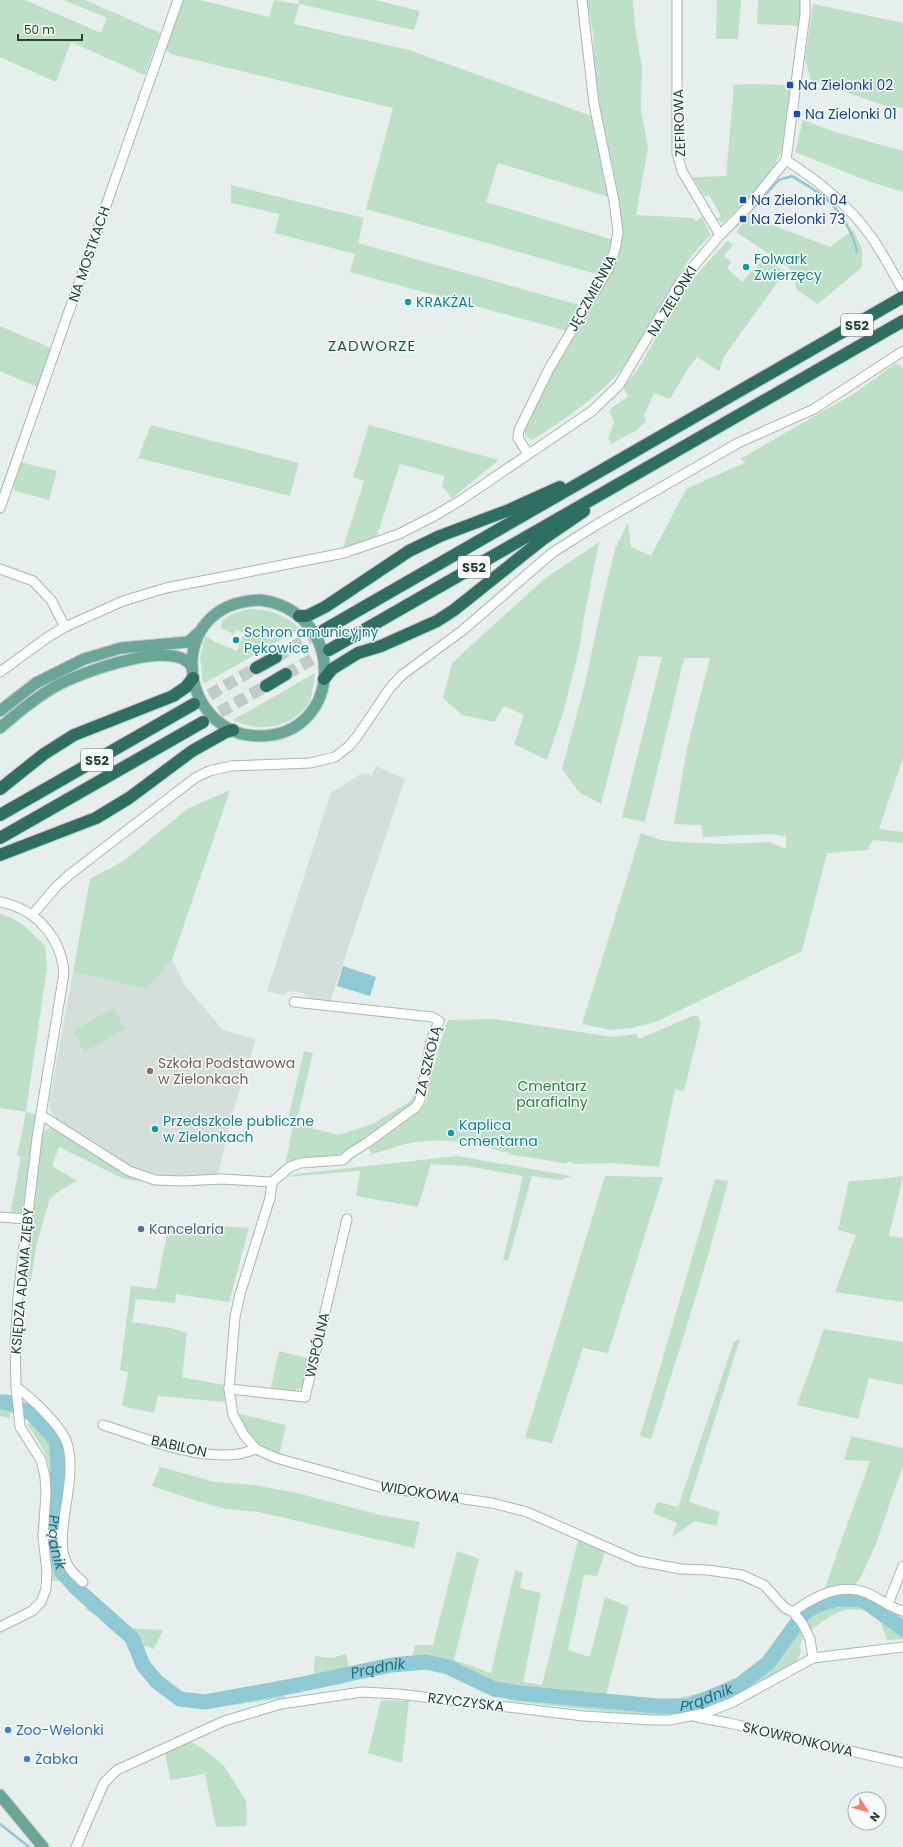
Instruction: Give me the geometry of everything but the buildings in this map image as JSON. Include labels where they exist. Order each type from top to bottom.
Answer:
[{"type":"highway","name":"S52","points":[[324,630],[810,352],[903,297]]},
{"type":"highway","name":"S52","points":[[329,650],[903,321]]},
{"type":"highway","points":[[300,616],[307,616],[325,607],[409,551],[509,510],[551,490],[588,478]]},
{"type":"highway","points":[[324,679],[332,669],[353,656],[425,627],[454,610],[518,558],[570,522],[619,484]]},
{"type":"highway","points":[[256,668],[276,657]]},
{"type":"highway","points":[[0,789],[44,754],[74,735],[173,696],[186,687],[193,672]]},
{"type":"highway","points":[[266,686],[286,674]]},
{"type":"highway","name":"S52","points":[[0,815],[194,704]]},
{"type":"highway","name":"S52","points":[[0,838],[203,722]]},
{"type":"highway","points":[[0,855],[96,818],[129,798],[192,752],[226,732],[233,730]]},
{"type":"main road","points":[[0,711],[36,683],[84,658],[121,648],[188,642],[198,633],[209,619],[219,611],[242,601],[269,601],[288,608],[300,616],[308,624],[319,643],[324,665],[324,679],[316,704],[296,727],[285,732],[263,735],[243,734],[218,721],[205,708],[196,691],[193,672],[193,650],[198,633]]},
{"type":"main road","points":[[0,728],[28,704],[55,686],[100,667],[158,655],[181,657],[189,661],[193,672]]},
{"type":"main road","points":[[0,1795],[43,1847]]},
{"type":"street","name":"NA MOSTKACH","points":[[0,508],[178,0]]},
{"type":"street","name":"JĘCZMIENNA","points":[[528,454],[518,438],[519,430],[549,369],[608,269],[615,250],[618,232],[614,201],[594,104],[582,0]]},
{"type":"street","name":"ZEFIROWA","points":[[677,0],[677,153],[682,171],[720,235]]},
{"type":"street","points":[[805,0],[805,14],[786,160],[826,188],[855,217],[869,234],[903,290]]},
{"type":"street","name":"NA ZIELONKI","points":[[0,672],[32,648],[65,627],[123,600],[166,588],[310,561],[364,547],[417,526],[462,500],[592,411],[620,385],[681,281],[720,235],[748,207],[786,160]]},
{"type":"street","points":[[32,915],[56,887],[69,875],[195,778],[222,767],[310,764],[335,757],[352,742],[390,688],[402,675],[463,630],[552,553],[579,535],[738,442],[814,409],[903,351]]},
{"type":"street","points":[[0,569],[33,582],[51,600],[65,627]]},
{"type":"street","name":"KSIĘDZA ADAMA ZIĘBY","points":[[0,902],[18,907],[32,915],[48,930],[56,944],[63,963],[64,974],[41,1115],[27,1219],[18,1297],[15,1343],[16,1390],[20,1427],[41,1460],[45,1477],[46,1589],[41,1602],[32,1611],[0,1627]]},
{"type":"street","name":"ZA SZKOŁĄ","points":[[272,1182],[290,1167],[300,1163],[343,1160],[349,1154],[416,1107],[420,1100],[431,1041],[439,1021],[432,1017],[294,1002]]},
{"type":"street","points":[[41,1115],[129,1171],[155,1180],[183,1181],[221,1179],[272,1182]]},
{"type":"street","name":"WIDOKOWA","points":[[272,1182],[270,1198],[238,1302],[229,1389],[233,1415],[244,1435],[256,1449],[276,1458],[380,1487],[492,1503],[527,1512],[638,1561],[681,1569],[708,1570],[742,1576],[764,1585],[785,1608],[794,1614],[802,1623],[810,1640],[813,1658]]},
{"type":"street","points":[[0,1217],[27,1219]]},
{"type":"street","name":"WSPÓLNA","points":[[229,1389],[305,1397],[347,1219]]},
{"type":"street","points":[[16,1390],[28,1396],[64,1435],[67,1444],[69,1469],[61,1534],[65,1558],[74,1575],[83,1582]]},
{"type":"street","name":"BABILON","points":[[103,1425],[187,1450],[239,1454],[256,1449]]},
{"type":"street","points":[[46,1535],[61,1534]]},
{"type":"street","points":[[888,1604],[903,1566]]},
{"type":"street","points":[[794,1614],[806,1602],[825,1593],[847,1589],[866,1592],[903,1611]]},
{"type":"street","name":"RZYCZYSKA","points":[[76,1847],[104,1783],[117,1770],[224,1721],[281,1704],[362,1692],[398,1694],[583,1716],[670,1720],[705,1713],[733,1702],[813,1658],[903,1647]]},
{"type":"street","name":"SKOWRONKOWA","points":[[692,1716],[729,1723],[903,1763]]},
{"type":"shaded area","points":[[376,766],[405,779],[330,1002],[310,999],[303,993],[289,991],[284,995],[267,991],[331,793],[362,773],[372,776]]},
{"type":"shaded area","name":"Szkoła Podstawowa w Zielonkach","points":[[172,960],[186,987],[223,1030],[256,1039],[231,1118],[218,1176],[160,1175],[135,1169],[60,1122],[51,1112],[49,1103],[73,972],[147,989]]},
{"type":"green space","points":[[0,0],[25,0],[101,33],[107,18],[64,0],[85,0],[160,33],[145,75],[71,42],[56,82],[0,57]]},
{"type":"green space","points":[[179,0],[200,0],[269,17],[274,0],[298,4],[299,0],[375,0],[420,11],[414,30],[299,4],[294,24],[409,50],[594,117],[612,198],[498,163],[486,202],[614,240],[613,249],[600,275],[366,209],[393,108],[171,54],[165,49]]},
{"type":"green space","points":[[587,0],[633,0],[635,27],[642,68],[641,109],[648,148],[636,215],[693,218],[696,221],[702,217],[711,235],[682,269],[632,356],[617,375],[583,405],[533,440],[526,437],[523,428],[552,368],[616,253],[601,114],[594,74],[593,32]]},
{"type":"green space","points":[[717,0],[741,0],[738,39],[716,39]]},
{"type":"green space","points":[[758,0],[801,0],[801,26],[757,24]]},
{"type":"green space","points":[[813,4],[903,23],[903,108],[883,105],[811,80],[805,59]]},
{"type":"green space","points":[[734,85],[790,85],[785,140],[773,168],[766,178],[723,223],[716,219],[721,216],[709,195],[705,197],[692,177],[726,176]]},
{"type":"green space","points":[[803,120],[832,131],[903,151],[903,192],[865,180],[795,152]]},
{"type":"green space","points":[[231,185],[364,218],[358,243],[583,306],[567,331],[350,272],[355,254],[275,233],[279,214],[231,203]]},
{"type":"green space","points":[[749,216],[830,247],[853,230],[862,249],[862,267],[818,304],[797,290],[794,278],[788,267],[736,232]]},
{"type":"green space","points":[[728,240],[733,245],[724,256],[731,262],[727,268],[742,282],[763,259],[768,260],[785,272],[725,355],[719,371],[697,357],[687,370],[670,399],[654,393],[644,415],[646,421],[637,430],[611,444],[608,438],[614,423],[609,410],[628,396],[623,387],[638,369],[685,287]]},
{"type":"green space","points":[[0,326],[53,349],[39,388],[0,371]]},
{"type":"green space","points":[[896,363],[903,368],[903,758],[879,829],[903,832],[903,843],[873,840],[867,850],[827,853],[802,951],[658,1021],[632,1028],[610,1030],[582,1024],[641,833],[661,840],[679,842],[726,844],[770,842],[786,849],[786,836],[772,834],[703,837],[701,825],[674,824],[687,748],[710,658],[684,658],[645,822],[622,817],[662,657],[639,656],[601,804],[579,792],[562,769],[585,684],[615,549],[628,523],[631,547],[651,556],[686,489],[746,462],[740,459],[855,393]]},
{"type":"green space","points":[[151,425],[299,463],[290,496],[138,458]]},
{"type":"green space","points":[[369,425],[499,460],[452,498],[442,486],[445,476],[400,464],[374,545],[343,548],[364,481],[353,477]]},
{"type":"green space","points":[[20,462],[57,471],[49,500],[15,491],[13,484]]},
{"type":"green space","points":[[599,542],[579,650],[563,713],[547,760],[514,744],[524,715],[504,706],[494,722],[462,715],[443,698],[452,663],[543,580]]},
{"type":"green space","points":[[248,609],[276,613],[300,629],[203,684],[200,656],[203,646],[202,644],[206,636],[215,642],[237,651],[244,633],[236,630],[234,634],[220,628],[222,623],[221,621],[232,614]]},
{"type":"green space","points":[[315,673],[310,701],[307,706],[293,719],[276,726],[268,727],[250,726],[233,720]]},
{"type":"green space","points":[[230,790],[172,960],[147,989],[73,972],[90,879],[125,860],[187,809]]},
{"type":"green space","points":[[0,914],[19,922],[45,946],[47,968],[26,1112],[0,1108]]},
{"type":"green space","points":[[113,1008],[125,1029],[84,1052],[73,1031]]},
{"type":"green space","name":"Cmentarz parafialny","points":[[692,1016],[698,1016],[701,1023],[684,1091],[675,1089],[659,1167],[611,1163],[574,1164],[568,1161],[566,1164],[509,1154],[508,1152],[469,1143],[435,1140],[401,1145],[372,1154],[368,1147],[414,1115],[426,1103],[430,1080],[446,1024],[449,1020],[495,1019],[613,1037],[636,1034],[639,1039]]},
{"type":"green space","points":[[304,1051],[313,1053],[296,1124],[338,1135],[372,1124],[411,1101],[421,1080],[414,1104],[402,1116],[341,1154],[328,1157],[303,1157],[285,1166],[294,1121],[288,1119]]},
{"type":"green space","points":[[26,1112],[36,1114],[22,1214],[10,1215],[21,1157],[17,1156]]},
{"type":"green space","points":[[52,1127],[130,1176],[144,1182],[124,1179],[59,1147],[52,1166],[77,1181],[62,1189],[50,1198],[36,1247],[31,1281],[25,1280],[40,1133]]},
{"type":"green space","points":[[457,1156],[572,1176],[559,1180],[532,1176],[508,1261],[503,1260],[523,1176],[467,1166],[431,1164],[418,1207],[356,1196],[360,1171],[287,1177],[296,1174]]},
{"type":"green space","points":[[605,1176],[663,1177],[608,1353],[583,1348],[552,1443],[525,1438]]},
{"type":"green space","points":[[903,1176],[889,1236],[903,1238],[903,1302],[835,1292],[856,1235],[838,1230],[849,1181]]},
{"type":"green space","points":[[715,1179],[728,1181],[701,1279],[651,1439],[640,1436]]},
{"type":"green space","points":[[217,1226],[249,1228],[229,1302],[176,1294],[175,1303],[136,1299],[132,1322],[171,1328],[187,1333],[182,1377],[224,1385],[226,1402],[158,1396],[154,1413],[122,1406],[128,1372],[120,1370],[131,1286],[156,1289],[168,1229],[171,1227]]},
{"type":"green space","points":[[824,1329],[903,1342],[903,1385],[869,1378],[858,1419],[797,1405]]},
{"type":"green space","points":[[740,1339],[689,1502],[720,1512],[716,1526],[695,1521],[672,1537],[677,1523],[653,1513],[658,1502],[678,1507],[734,1341]]},
{"type":"green space","points":[[279,1351],[311,1359],[302,1388],[293,1391],[270,1391]]},
{"type":"green space","points":[[0,1395],[10,1395],[10,1418],[0,1416]]},
{"type":"green space","points":[[28,1404],[54,1431],[61,1444],[64,1482],[58,1532],[48,1532],[51,1502],[50,1470],[44,1451],[27,1424],[31,1422]]},
{"type":"green space","points":[[236,1413],[286,1425],[279,1456],[253,1439],[244,1428]]},
{"type":"green space","points":[[851,1436],[903,1448],[903,1465],[876,1544],[861,1577],[853,1587],[824,1590],[870,1461],[844,1460]]},
{"type":"green space","points":[[160,1467],[215,1482],[254,1485],[297,1493],[380,1515],[420,1522],[414,1548],[259,1512],[226,1509],[197,1501],[152,1486]]},
{"type":"green space","points":[[59,1536],[70,1573],[81,1587],[95,1599],[87,1602],[65,1581],[52,1581],[49,1538]]},
{"type":"green space","points":[[579,1536],[606,1549],[597,1576],[584,1575],[568,1650],[590,1657],[605,1597],[629,1607],[606,1695],[671,1700],[712,1690],[733,1678],[736,1680],[750,1672],[763,1662],[814,1612],[828,1603],[842,1597],[857,1596],[869,1599],[903,1614],[903,1639],[887,1640],[880,1621],[867,1610],[845,1610],[834,1614],[808,1633],[801,1642],[800,1655],[796,1662],[733,1698],[693,1712],[663,1718],[510,1701],[502,1695],[436,1666],[412,1665],[408,1670],[388,1669],[390,1660],[412,1659],[415,1645],[433,1645],[457,1551],[479,1559],[454,1660],[491,1673],[515,1570],[523,1573],[520,1588],[541,1593],[523,1682],[542,1685]]},
{"type":"green space","points":[[98,1602],[129,1628],[163,1630],[154,1649],[145,1646],[145,1656],[148,1667],[154,1674],[177,1693],[205,1697],[222,1696],[304,1679],[306,1691],[285,1691],[285,1698],[203,1709],[200,1706],[184,1701],[156,1686],[139,1668],[127,1647],[130,1644],[102,1618],[85,1609]]},
{"type":"green space","points":[[346,1654],[349,1670],[379,1666],[377,1674],[351,1679],[351,1682],[312,1690],[315,1656],[332,1658]]},
{"type":"green space","points":[[381,1700],[409,1701],[402,1763],[368,1753]]},
{"type":"green space","points":[[190,1741],[206,1751],[224,1766],[246,1801],[246,1826],[216,1827],[205,1774],[170,1780],[165,1752]]},
{"type":"water","points":[[343,966],[376,977],[370,996],[337,986]]},
{"type":"waterway","points":[[736,226],[779,180],[792,176],[830,202],[849,229],[857,252]]},
{"type":"waterway","name":"Prądnik","points":[[0,1402],[7,1402],[32,1414],[56,1440],[58,1460],[54,1511],[54,1543],[62,1572],[76,1588],[132,1638],[143,1665],[157,1682],[180,1699],[205,1702],[298,1685],[391,1665],[426,1662],[448,1667],[494,1689],[520,1693],[657,1706],[688,1706],[738,1686],[768,1663],[805,1612],[820,1604],[837,1599],[863,1600],[903,1629]]},
{"type":"waterway","points":[[0,1824],[29,1847]]},
{"type":"tunnel","points":[[276,657],[323,630]]},
{"type":"tunnel","points":[[286,674],[329,650]]},
{"type":"tunnel","points":[[194,704],[256,668]]},
{"type":"tunnel","points":[[204,721],[266,686]]},
{"type":"place","name":"Na Zielonki 02","points":[[790,85]]},
{"type":"place","name":"Na Zielonki 01","points":[[797,114]]},
{"type":"place","name":"Na Zielonki 04","points":[[743,200]]},
{"type":"place","name":"Na Zielonki 73","points":[[743,219]]},
{"type":"place","name":"Folwark Zwierzęcy","points":[[746,267]]},
{"type":"place","name":"KRAKŻAL","points":[[408,302]]},
{"type":"place","name":"Schron amunicyjny Pękowice","points":[[236,640]]},
{"type":"place","name":"Szkoła Podstawowa w Zielonkach","points":[[150,1071]]},
{"type":"place","name":"Przedszkole publiczne w Zielonkach","points":[[155,1129]]},
{"type":"place","name":"Kaplica cmentarna","points":[[451,1133]]},
{"type":"place","name":"Kancelaria","points":[[141,1229]]},
{"type":"place","name":"Zoo-Welonki","points":[[8,1730]]},
{"type":"place","name":"Żabka","points":[[27,1759]]},
{"type":"district","name":"ZADWORZE","points":[[372,346]]}]
